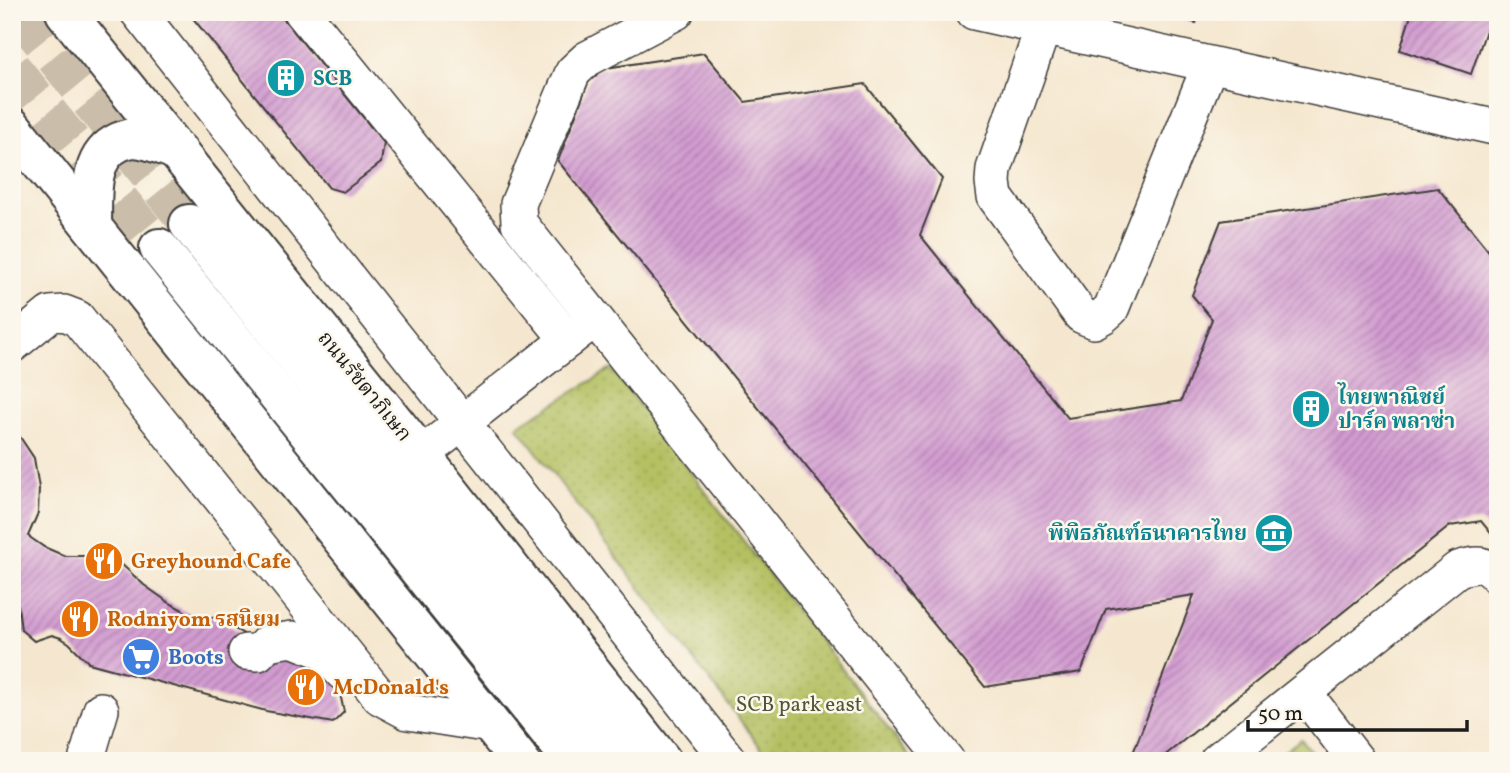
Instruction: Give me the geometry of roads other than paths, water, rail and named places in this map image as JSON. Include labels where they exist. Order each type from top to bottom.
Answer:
[{"type":"main road","name":"ถนนรัชดาภิเษก","points":[[65,12],[421,455],[662,761]]},
{"type":"main road","points":[[12,127],[520,761]]},
{"type":"main road","points":[[92,226],[93,179],[96,166],[102,155],[113,145],[135,138],[177,151]]},
{"type":"main road","name":"ถนนรัชดาภิเษก","points":[[189,224],[618,761]]},
{"type":"main road","points":[[159,248],[573,761]]},
{"type":"lane","points":[[138,12],[729,761]]},
{"type":"lane","points":[[302,12],[568,340]]},
{"type":"lane","points":[[676,12],[587,59],[573,72],[518,204],[519,223],[947,761]]},
{"type":"lane","points":[[974,12],[1498,128]]},
{"type":"lane","points":[[1043,27],[994,169],[995,197],[1081,315],[1094,321],[1111,309],[1210,65]]},
{"type":"lane","points":[[12,345],[50,314],[64,313],[77,318],[380,697],[408,712],[491,725]]},
{"type":"lane","points":[[421,455],[596,319]]},
{"type":"lane","points":[[1217,761],[1458,569],[1476,564],[1485,566],[1498,577]]},
{"type":"lane","points":[[246,652],[258,653],[267,643],[292,639],[322,651],[347,678]]},
{"type":"lane","points":[[1304,693],[1357,761]]},
{"type":"lane","points":[[86,761],[101,710]]},
{"type":"tunnel","points":[[18,12],[189,224]]},
{"type":"tunnel","points":[[12,68],[159,248]]},
{"type":"place","name":"SCB","points":[[286,78]]},
{"type":"place","name":"ไทยพาณิชย์ ปาร์ค พลาซ่า","points":[[1311,409]]},
{"type":"place","name":"พิพิธภัณฑ์ธนาคารไทย","points":[[1274,533]]},
{"type":"place","name":"Greyhound Cafe","points":[[104,561]]},
{"type":"place","name":"Rodniyom รสนิยม","points":[[80,619]]},
{"type":"place","name":"Boots","points":[[141,657]]},
{"type":"place","name":"McDonald's","points":[[306,687]]},
{"type":"park label","name":"SCB park east","points":[[799,704]]}]
